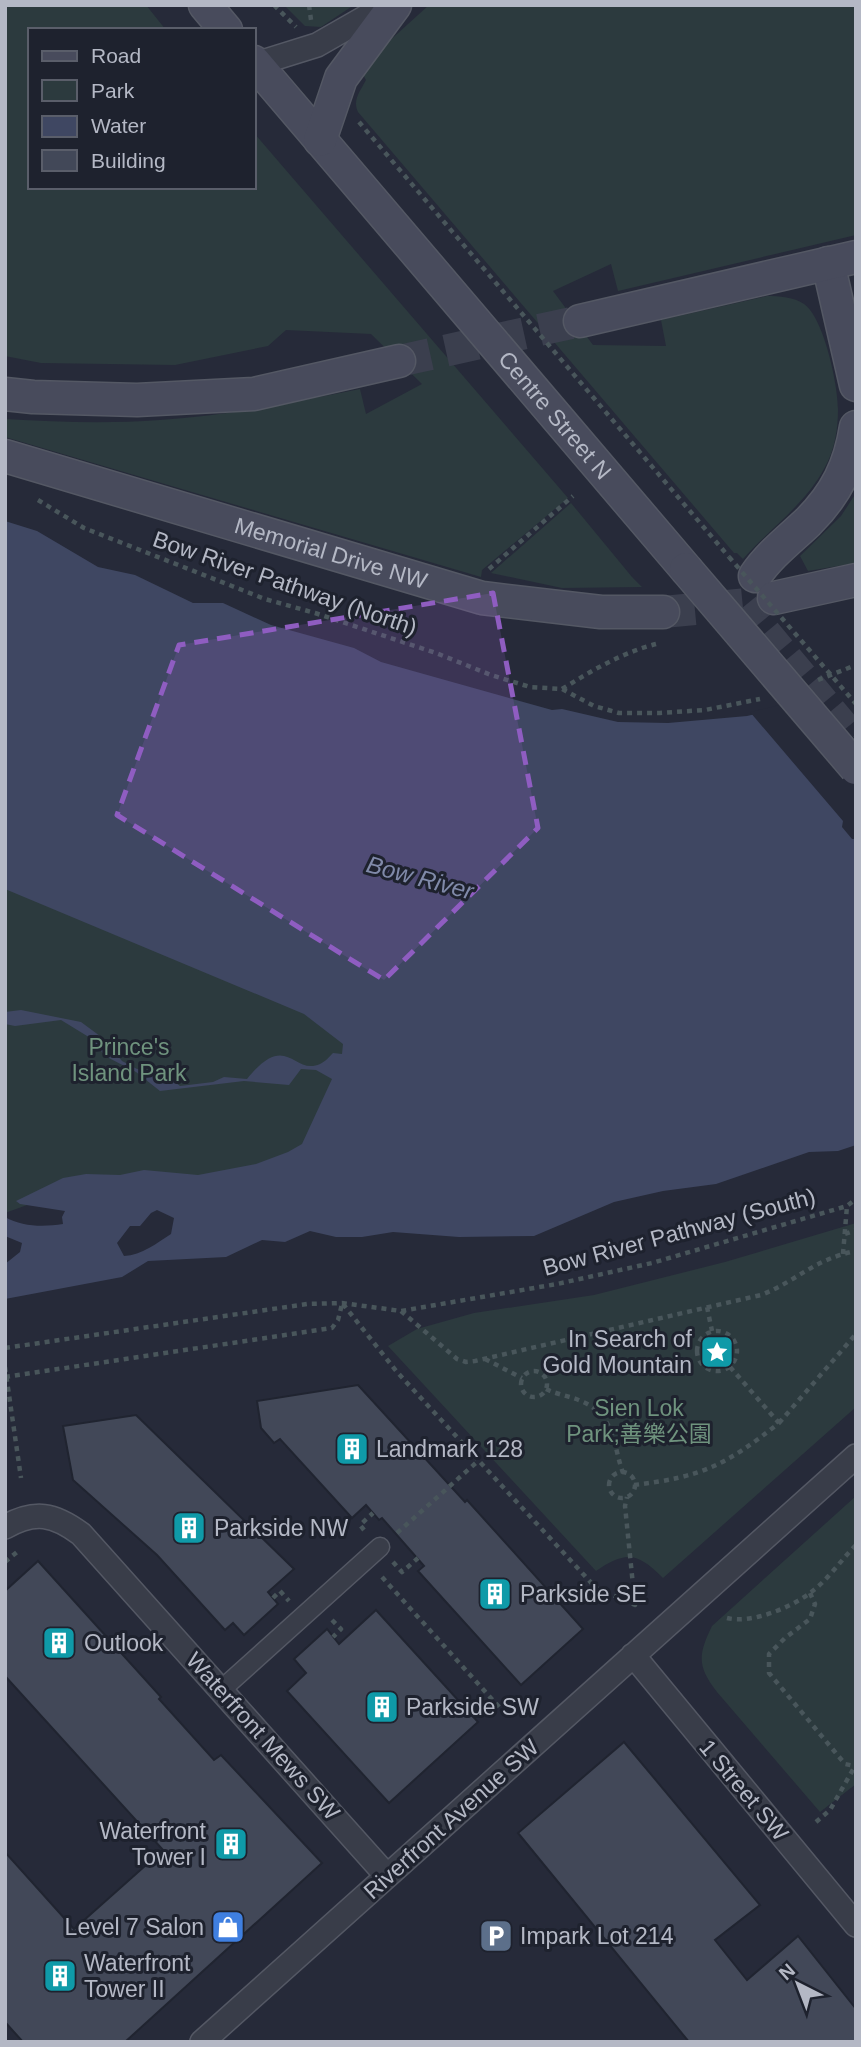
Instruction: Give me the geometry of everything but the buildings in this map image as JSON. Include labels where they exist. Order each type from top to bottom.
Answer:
[{"type":"main road","points":[[205,5],[224,28]]},
{"type":"main road","points":[[320,140],[341,78],[395,5]]},
{"type":"main road","name":"Centre Street N","points":[[256,64],[856,768]]},
{"type":"main road","points":[[580,321],[842,260],[856,385]]},
{"type":"main road","points":[[5,394],[137,400],[254,394],[399,361]]},
{"type":"main road","points":[[856,427],[851,455],[833,494],[779,548],[765,587],[856,580]]},
{"type":"main road","name":"Memorial Drive NW","points":[[5,456],[482,597],[601,612],[663,627]]},
{"type":"street","points":[[256,63],[317,45],[387,5]]},
{"type":"street","name":"Riverfront Avenue SW","points":[[202,2042],[856,1456]]},
{"type":"street","name":"Waterfront Mews SW","points":[[5,1527],[31,1516],[43,1517],[58,1519],[81,1534],[387,1876]]},
{"type":"street","points":[[221,1690],[380,1547]]},
{"type":"street","name":"1 Street SW","points":[[633,1656],[856,1924]]},
{"type":"path","points":[[274,5],[299,30]]},
{"type":"path","points":[[353,115],[856,704]]},
{"type":"path","name":"Bow River Pathway (North)","points":[[31,496],[84,528],[265,599],[363,629],[530,687],[562,689],[594,706],[619,713],[705,710],[747,703],[772,695]]},
{"type":"path","points":[[491,567],[573,496]]},
{"type":"path","points":[[562,689],[603,663],[636,649],[663,627]]},
{"type":"path","points":[[811,683],[856,665]]},
{"type":"path","name":"Bow River Pathway (South)","points":[[5,1348],[307,1304],[342,1303],[401,1311],[557,1284],[611,1273],[847,1206],[856,1199]]},
{"type":"path","points":[[843,1254],[847,1206]]},
{"type":"path","points":[[845,1234],[856,1230]]},
{"type":"path","points":[[401,1311],[457,1359],[466,1362],[761,1295],[778,1289],[822,1260],[856,1251]]},
{"type":"path","points":[[6,1377],[332,1328],[338,1320],[342,1303]]},
{"type":"path","points":[[342,1303],[397,1372],[596,1588],[635,1605],[625,1506],[635,1485],[630,1475],[615,1475],[609,1485],[614,1496],[627,1497]]},
{"type":"path","points":[[707,1307],[712,1331]]},
{"type":"path","points":[[712,1331],[725,1333],[735,1342],[737,1355],[730,1367],[718,1372],[705,1369],[698,1358],[697,1345],[712,1331]]},
{"type":"path","points":[[635,1485],[676,1479],[713,1468],[747,1449],[794,1408],[856,1335]]},
{"type":"path","points":[[483,1358],[522,1378]]},
{"type":"path","points":[[5,1367],[21,1478]]},
{"type":"path","points":[[730,1367],[779,1423]]},
{"type":"path","points":[[528,1371],[537,1371],[547,1380],[546,1389],[536,1397],[528,1396],[520,1386],[522,1378],[528,1371]]},
{"type":"path","points":[[546,1389],[595,1408],[614,1436],[623,1473]]},
{"type":"path","points":[[380,1547],[478,1461]]},
{"type":"path","points":[[727,1618],[738,1621],[766,1615],[810,1593],[856,1545]]},
{"type":"path","points":[[366,1560],[508,1717]]},
{"type":"path","points":[[810,1593],[815,1604],[810,1619],[769,1654],[769,1673],[845,1764],[855,1766],[830,1810],[816,1822]]},
{"type":"highlighted area","points":[[493,593],[538,828],[384,980],[117,815],[179,645]]},
{"type":"green space","points":[[5,5],[146,5],[164,28],[28,28],[28,189],[256,189],[256,135],[568,498],[482,570],[481,577],[5,437],[5,419],[102,422],[185,418],[260,408],[360,389],[366,414],[422,384],[371,334],[286,330],[268,346],[175,365],[41,363],[5,356]]},
{"type":"green space","points":[[284,5],[354,5],[321,27],[305,26]]},
{"type":"green space","points":[[429,5],[856,5],[856,235],[618,291],[611,264],[553,291],[593,345],[666,346],[661,320],[767,296],[796,300],[811,312],[824,337],[836,384],[838,416],[834,446],[825,467],[808,493],[743,559],[734,553],[358,112],[357,99],[366,80],[360,69],[372,53],[378,55],[386,44]]},
{"type":"green space","points":[[856,493],[856,563],[808,571],[800,556],[841,516]]},
{"type":"green space","points":[[571,503],[642,587],[562,588],[491,573]]},
{"type":"green space","name":"Prince's Island Park","points":[[5,879],[313,1003],[356,1041],[308,1149],[262,1172],[88,1183],[5,1213]]},
{"type":"green space","name":"Sien Lok Park;善樂公園","points":[[856,1223],[856,1407],[663,1578],[646,1563],[631,1557],[615,1560],[596,1571],[388,1346],[417,1329],[474,1313],[594,1295],[725,1262]]},
{"type":"green space","points":[[856,1496],[856,1784],[820,1812],[717,1692],[706,1675],[702,1653],[712,1626]]},
{"type":"water","name":"Bow River","points":[[5,521],[37,531],[98,567],[135,575],[193,603],[223,603],[271,625],[354,648],[381,662],[552,710],[562,709],[618,722],[668,723],[747,716],[856,691],[856,1145],[838,1151],[809,1152],[716,1184],[663,1191],[614,1202],[534,1236],[459,1237],[393,1232],[362,1237],[336,1237],[310,1231],[285,1242],[262,1240],[226,1257],[148,1261],[122,1277],[5,1299],[5,1264],[20,1252],[22,1243],[5,1236],[5,1217],[26,1224],[56,1225],[63,1224],[65,1211],[20,1204],[16,1201],[63,1178],[86,1174],[120,1175],[144,1170],[198,1175],[256,1164],[288,1152],[302,1144],[332,1079],[316,1070],[301,1069],[289,1085],[244,1081],[160,1091],[136,1072],[105,1056],[92,1039],[61,1020],[15,1026],[5,1024],[5,1012],[21,1010],[81,1022],[104,1039],[122,1061],[137,1069],[162,1072],[180,1086],[213,1082],[224,1077],[247,1079],[261,1064],[271,1057],[281,1055],[311,1066],[320,1064],[333,1053],[342,1054],[343,1044],[304,1014],[5,889]],"holes":[[[157,1210],[174,1218],[171,1234],[143,1251],[124,1256],[117,1243],[130,1226],[140,1226]]]},
{"type":"pier","points":[[852,688],[856,693],[856,839],[852,839],[842,827],[843,821],[750,712]]},
{"type":"tunnel","points":[[399,361],[580,321]]},
{"type":"tunnel","points":[[663,612],[747,604],[774,598]]},
{"type":"tunnel","points":[[747,604],[856,735]]},
{"type":"place","name":"In Search of Gold Mountain","points":[[717,1352]]},
{"type":"place","name":"Landmark 128","points":[[352,1449]]},
{"type":"place","name":"Parkside NW","points":[[189,1528]]},
{"type":"place","name":"Parkside SE","points":[[495,1594]]},
{"type":"place","name":"Outlook","points":[[59,1643]]},
{"type":"place","name":"Parkside SW","points":[[382,1707]]},
{"type":"place","name":"Waterfront Tower I","points":[[231,1844]]},
{"type":"place","name":"Level 7 Salon","points":[[228,1927]]},
{"type":"place","name":"Impark Lot 214","points":[[496,1936]]},
{"type":"place","name":"Waterfront Tower II","points":[[60,1976]]}]
